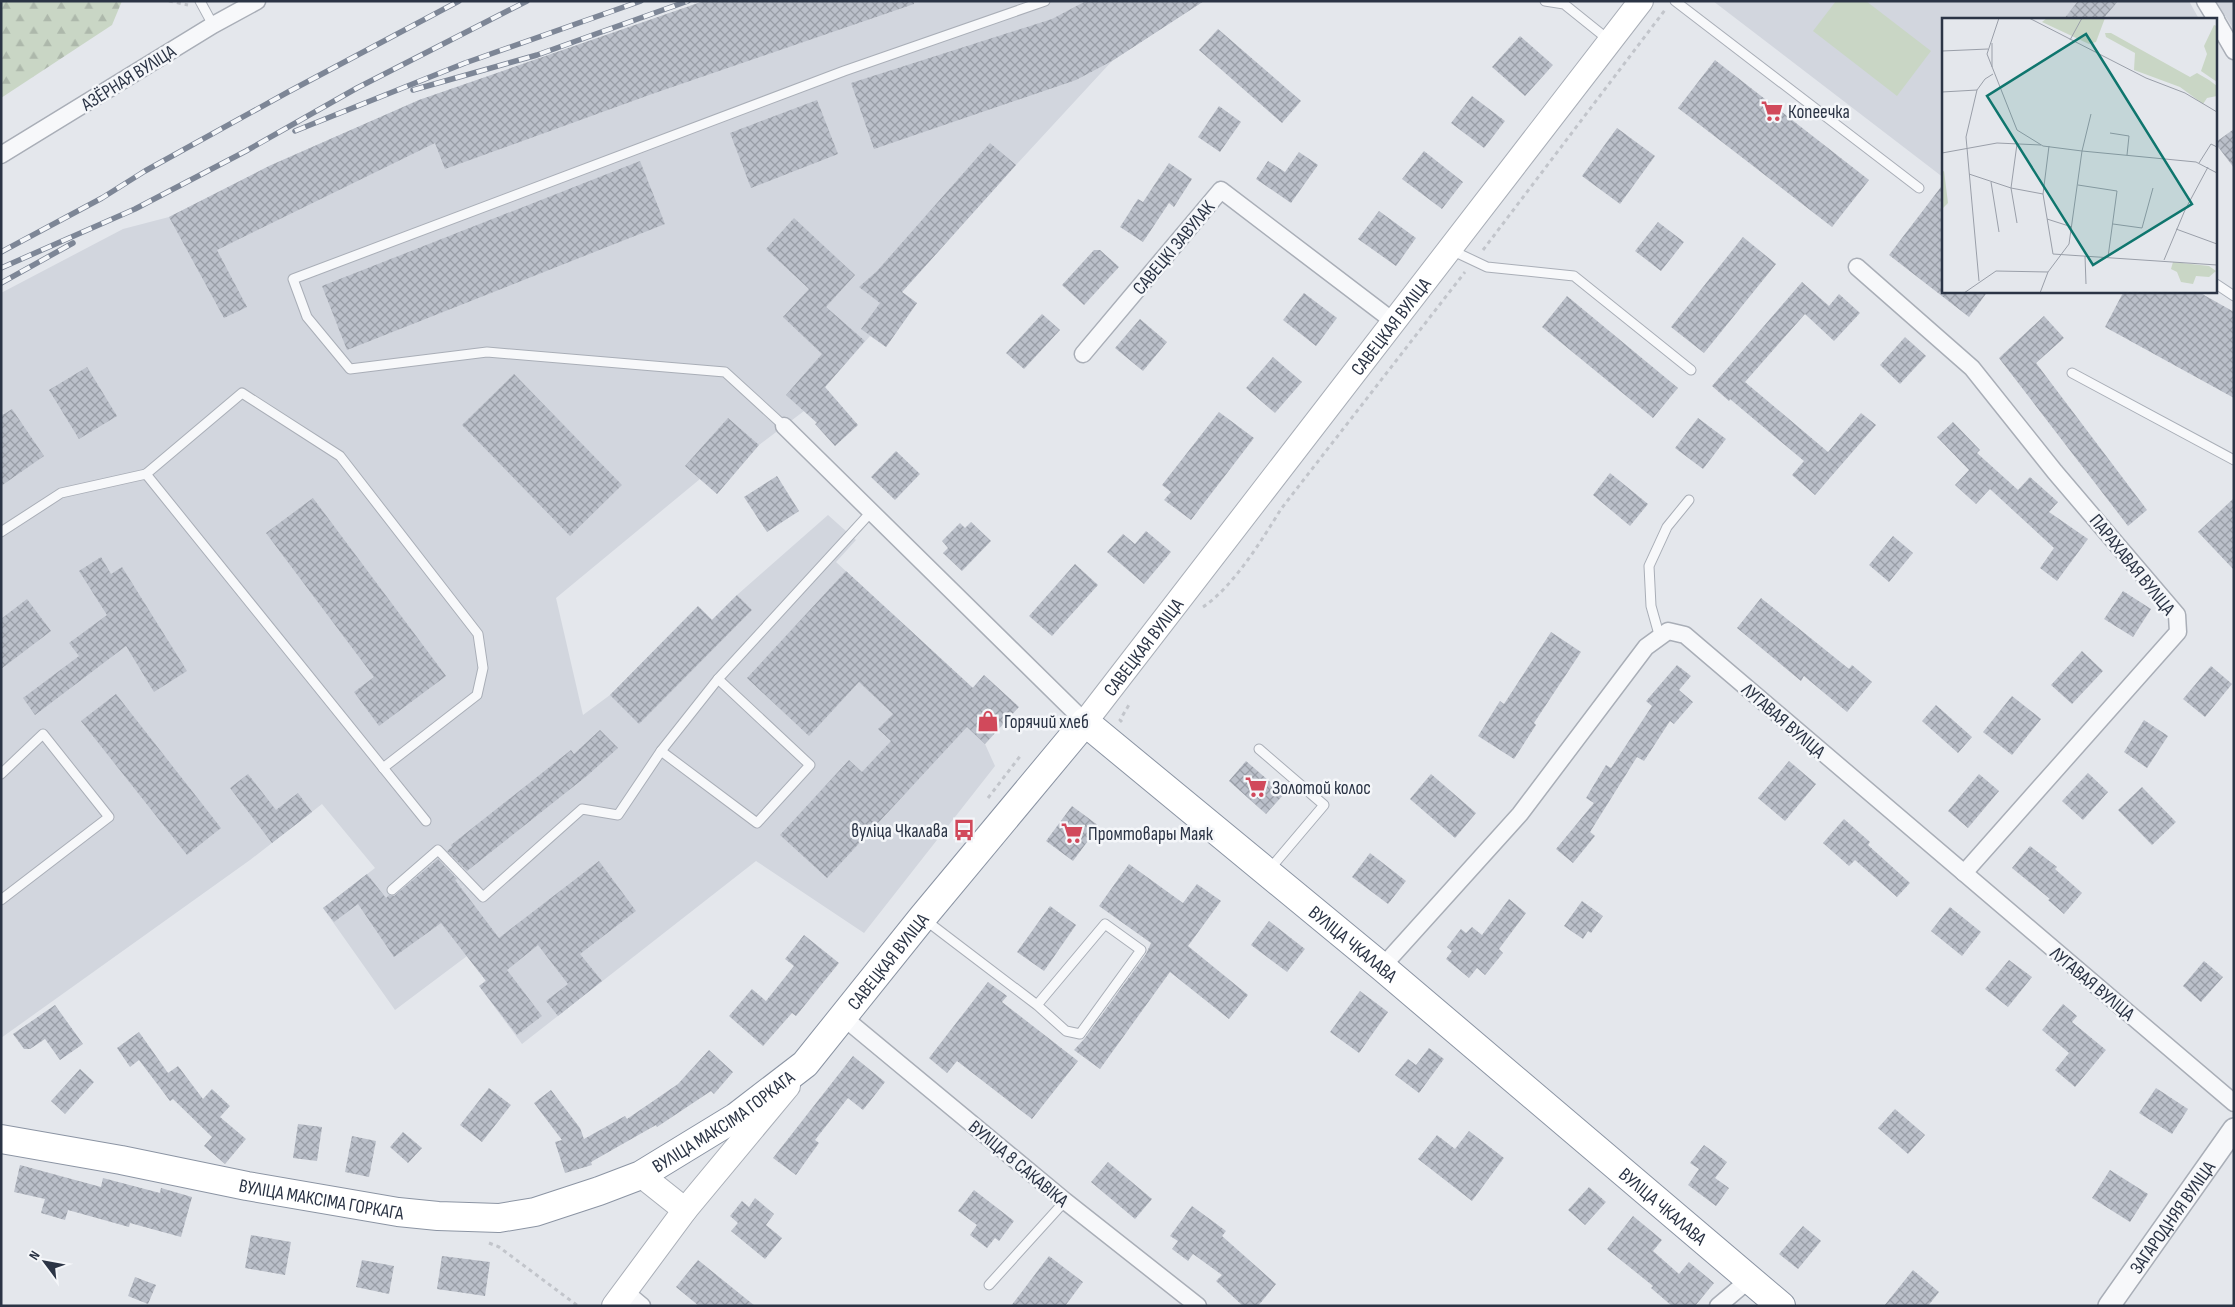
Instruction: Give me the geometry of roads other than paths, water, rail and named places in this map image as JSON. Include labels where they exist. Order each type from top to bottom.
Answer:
[{"type":"highway","name":"ВУЛІЦА ЧКАЛАВА","points":[[1085,722],[1382,967],[1781,1306]]},
{"type":"highway","name":"САВЕЦКАЯ ВУЛІЦА","points":[[805,1064],[922,918],[1085,722]]},
{"type":"highway","name":"ВУЛІЦА МАКСІМА ГОРКАГА","points":[[1,1139],[121,1160],[248,1186],[398,1212],[499,1218],[535,1212],[641,1175],[736,1117],[805,1064]]},
{"type":"main road","name":"САВЕЦКАЯ ВУЛІЦА","points":[[1085,722],[1610,41],[1636,3]]},
{"type":"main road","name":"САВЕЦКАЯ ВУЛІЦА","points":[[619,1298],[685,1210],[805,1064]]},
{"type":"main road","name":"ВУЛІЦА МАКСІМА ГОРКАГА","points":[[641,1175],[685,1210]]},
{"type":"street","name":"АЗЁРНАЯ ВУЛІЦА","points":[[1,155],[213,25],[257,1]]},
{"type":"street","points":[[2205,1],[2215,18]]},
{"type":"street","points":[[2218,23],[2234,51]]},
{"type":"street","name":"САВЕЦКІ ЗАВУЛАК","points":[[1083,354],[1222,190],[1393,321]]},
{"type":"street","name":"ПАРАХАВАЯ ВУЛІЦА","points":[[1857,267],[1972,368],[2055,472],[2177,615],[2178,632],[1964,873]]},
{"type":"street","name":"ВУЛІЦА ЧКАЛАВА","points":[[784,426],[1085,722]]},
{"type":"street","name":"ЛУГАВАЯ ВУЛІЦА","points":[[1660,638],[1668,632],[1685,635],[2234,1103]]},
{"type":"street","points":[[1382,967],[1520,814],[1646,647],[1660,638]]},
{"type":"street","name":"ВУЛІЦА 8 САКАВІКА","points":[[844,1016],[1065,1201],[1198,1306]]},
{"type":"street","name":"ЗАГАРОДНЯЯ ВУЛІЦА","points":[[2109,1306],[2234,1129]]},
{"type":"street","points":[[1718,1306],[1750,1279]]},
{"type":"street","points":[[619,1298],[642,1306]]},
{"type":"lane","points":[[200,1],[213,25]]},
{"type":"lane","points":[[784,426],[725,372],[487,352],[350,369],[308,317],[293,279],[844,71],[1045,1]]},
{"type":"lane","points":[[1545,1],[1564,4],[1610,41]]},
{"type":"lane","points":[[1675,1],[1919,188]]},
{"type":"lane","points":[[1448,249],[1487,267],[1574,276],[1691,370]]},
{"type":"lane","points":[[2218,285],[2234,296]]},
{"type":"lane","points":[[2072,373],[2234,460]]},
{"type":"lane","points":[[1,532],[61,492],[146,474],[242,392],[340,456],[478,634],[483,668],[477,695],[383,768]]},
{"type":"lane","points":[[146,474],[426,821]]},
{"type":"lane","points":[[1660,638],[1651,606],[1648,566],[1667,527],[1689,500]]},
{"type":"lane","points":[[392,890],[438,850],[483,897],[582,809],[618,814],[661,751],[718,679],[872,511]]},
{"type":"lane","points":[[661,751],[757,823],[810,765],[718,679]]},
{"type":"lane","points":[[1,774],[44,734],[109,817],[1,900]]},
{"type":"lane","points":[[1259,749],[1324,805],[1267,872]]},
{"type":"lane","points":[[922,918],[1036,1005],[1066,1031],[1080,1034],[1141,950],[1104,924],[1036,1005]]},
{"type":"lane","points":[[989,1285],[1065,1201]]},
{"type":"railway","points":[[1,252],[102,198],[145,171],[288,92],[459,1]]},
{"type":"railway","points":[[1,268],[135,209],[246,151],[357,88],[527,1]]},
{"type":"railway","points":[[295,131],[465,63],[641,1]]},
{"type":"railway","points":[[413,90],[537,55],[688,1]]},
{"type":"railway","points":[[1,283],[73,243]]},
{"type":"place","name":"Копеечка","points":[[1772,111]]},
{"type":"place","name":"Горячий хлеб","points":[[988,721]]},
{"type":"place","name":"Золотой колос","points":[[1256,787]]},
{"type":"place","name":"вуліца Чкалава","points":[[964,830]]},
{"type":"place","name":"Промтовары Маяк","points":[[1072,833]]}]
